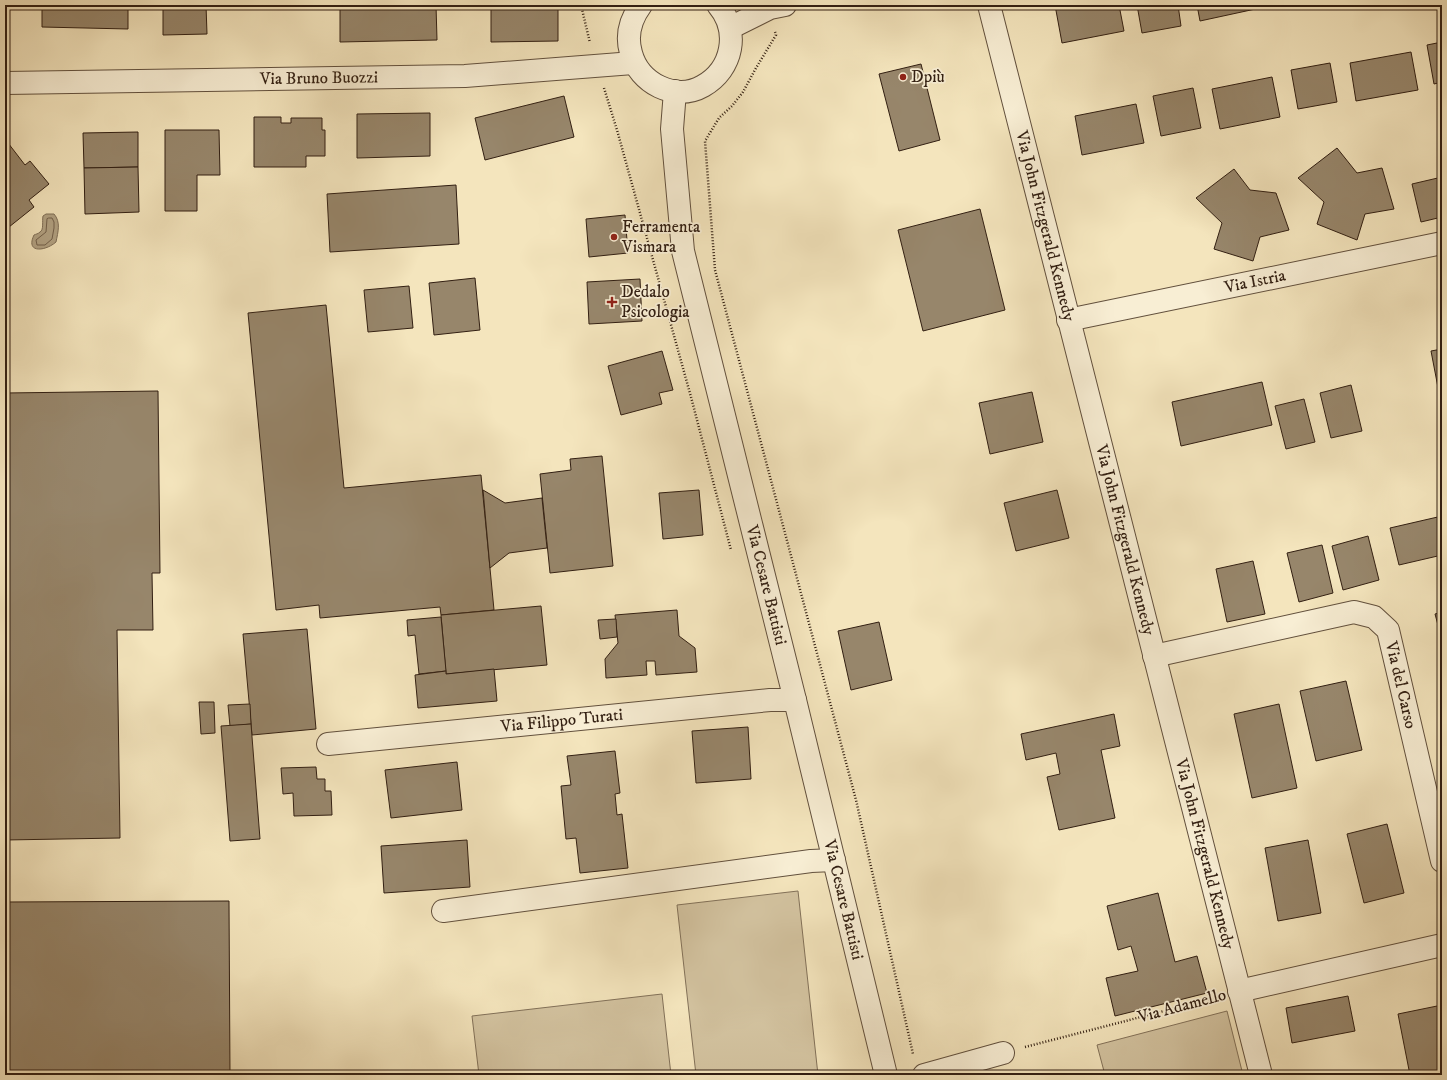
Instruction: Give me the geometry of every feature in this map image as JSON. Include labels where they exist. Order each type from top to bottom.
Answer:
[{"type":"street","points":[[641,5],[630,26],[628,43],[633,62],[643,77],[653,84],[658,87],[675,91],[693,90],[704,86],[719,73],[731,50],[730,28],[724,12],[718,5]]},
{"type":"street","name":"Via John Fitzgerald Kennedy","points":[[989,5],[1261,1075]]},
{"type":"street","points":[[730,28],[777,6]]},
{"type":"street","name":"Via Bruno Buozzi","points":[[5,82],[465,76],[633,62]]},
{"type":"street","name":"Via Cesare Battisti","points":[[675,91],[672,115],[672,136],[683,251],[795,700],[886,1075]]},
{"type":"street","name":"Via Istria","points":[[1068,320],[1442,243]]},
{"type":"street","name":"Via del Carso","points":[[1154,656],[1354,612],[1374,617],[1388,630],[1442,861]]},
{"type":"street","name":"Via Filippo Turati","points":[[328,744],[770,700],[795,700]]},
{"type":"street","points":[[444,911],[811,861],[834,860]]},
{"type":"street","name":"Via Adamello","points":[[1239,991],[1442,944]]},
{"type":"street","points":[[919,1067],[1002,1054]]},
{"type":"path","points":[[581,5],[596,65],[617,130],[691,397],[731,552]]},
{"type":"path","points":[[777,6],[776,35],[743,92],[732,106],[718,118],[705,141],[715,270],[856,800],[919,1067]]},
{"type":"path","name":"Via Adamello","points":[[1002,1054],[1239,991]]},
{"type":"shaded area","points":[[798,891],[818,1075],[696,1075],[677,905]]},
{"type":"shaded area","points":[[662,994],[671,1075],[479,1075],[472,1016]]},
{"type":"shaded area","points":[[1227,1011],[1243,1075],[1105,1075],[1097,1045]]},
{"type":"water","points":[[46,214],[54,214],[58,220],[58,235],[56,242],[42,249],[34,248],[32,241],[34,235],[41,231],[43,216]]},
{"type":"building","points":[[42,5],[128,5],[128,29],[42,27]]},
{"type":"building","points":[[163,5],[206,5],[207,34],[163,35]]},
{"type":"building","points":[[340,5],[436,5],[437,40],[340,42]]},
{"type":"building","points":[[491,5],[558,5],[558,41],[491,42]]},
{"type":"building","points":[[1055,5],[1119,5],[1124,31],[1062,43]]},
{"type":"building","points":[[1137,5],[1178,5],[1181,26],[1142,33]]},
{"type":"building","points":[[1197,5],[1259,5],[1260,8],[1200,21]]},
{"type":"building","points":[[1442,42],[1442,82],[1434,84],[1427,45]]},
{"type":"building","points":[[1411,52],[1418,90],[1356,101],[1350,63]]},
{"type":"building","points":[[1330,63],[1337,102],[1298,109],[1291,70]]},
{"type":"building","points":[[921,64],[940,140],[899,151],[879,74]]},
{"type":"building","points":[[1272,77],[1280,117],[1220,129],[1212,89]]},
{"type":"building","points":[[1193,88],[1201,128],[1161,136],[1153,96]]},
{"type":"building","points":[[564,96],[574,137],[485,160],[475,118]]},
{"type":"building","points":[[1136,104],[1144,143],[1082,155],[1075,116]]},
{"type":"building","points":[[430,113],[430,156],[357,158],[357,114]]},
{"type":"building","points":[[254,117],[281,117],[281,123],[291,123],[291,118],[322,118],[322,130],[325,130],[325,156],[306,156],[306,167],[254,167]]},
{"type":"building","points":[[165,130],[219,130],[220,175],[197,175],[197,211],[165,211]]},
{"type":"building","points":[[138,132],[138,167],[84,168],[83,133]]},
{"type":"building","points":[[5,139],[25,165],[30,161],[49,184],[29,200],[34,207],[9,227],[5,221]]},
{"type":"building","points":[[1337,148],[1357,173],[1382,168],[1394,209],[1365,214],[1357,240],[1317,224],[1324,202],[1298,178]]},
{"type":"building","points":[[138,167],[139,212],[85,214],[84,168]]},
{"type":"building","points":[[1234,169],[1250,190],[1276,193],[1289,230],[1260,237],[1253,261],[1214,249],[1222,223],[1196,198]]},
{"type":"building","points":[[1442,177],[1442,217],[1421,222],[1412,184]]},
{"type":"building","points":[[456,185],[459,244],[330,252],[327,194]]},
{"type":"building","points":[[980,209],[1005,310],[923,331],[898,230]]},
{"type":"building","points":[[625,215],[628,253],[589,257],[586,219]]},
{"type":"building","points":[[475,278],[480,330],[434,335],[429,283]]},
{"type":"building","points":[[640,279],[642,321],[589,324],[587,282]]},
{"type":"building","points":[[409,286],[413,328],[368,332],[364,290]]},
{"type":"building","points":[[326,305],[344,488],[481,475],[494,610],[441,615],[440,607],[320,618],[319,605],[276,610],[248,313]]},
{"type":"building","points":[[1442,349],[1442,398],[1440,398],[1431,351]]},
{"type":"building","points":[[662,351],[673,390],[659,393],[662,404],[621,415],[608,366]]},
{"type":"building","points":[[1262,382],[1272,425],[1181,446],[1172,402]]},
{"type":"building","points":[[1351,385],[1362,431],[1331,438],[1320,393]]},
{"type":"building","points":[[158,391],[160,573],[152,573],[153,630],[117,630],[120,838],[5,840],[5,393]]},
{"type":"building","points":[[1032,392],[1043,442],[990,454],[979,403]]},
{"type":"building","points":[[1304,399],[1315,442],[1286,449],[1275,406]]},
{"type":"building","points":[[602,456],[613,566],[550,573],[540,474],[571,470],[570,459]]},
{"type":"building","points":[[483,490],[505,503],[542,498],[547,548],[509,553],[490,568]]},
{"type":"building","points":[[699,490],[703,535],[663,539],[659,493]]},
{"type":"building","points":[[1057,490],[1069,538],[1016,551],[1004,503]]},
{"type":"building","points":[[1442,516],[1442,555],[1399,565],[1390,528]]},
{"type":"building","points":[[1368,536],[1379,580],[1343,590],[1332,546]]},
{"type":"building","points":[[1322,545],[1333,593],[1299,602],[1287,553]]},
{"type":"building","points":[[1253,561],[1265,614],[1227,622],[1216,569]]},
{"type":"building","points":[[541,606],[547,665],[446,674],[441,615]]},
{"type":"building","points":[[677,610],[679,636],[695,648],[697,672],[656,675],[655,661],[646,661],[647,675],[606,678],[605,659],[618,643],[615,615]]},
{"type":"building","points":[[1442,612],[1442,640],[1435,614]]},
{"type":"building","points":[[441,617],[446,671],[419,674],[415,635],[408,636],[407,620]]},
{"type":"building","points":[[616,619],[617,637],[600,639],[598,620]]},
{"type":"building","points":[[879,622],[892,680],[851,690],[838,631]]},
{"type":"building","points":[[307,629],[316,729],[252,735],[243,634]]},
{"type":"building","points":[[494,669],[497,701],[418,708],[415,675],[446,671],[446,674]]},
{"type":"building","points":[[1346,681],[1362,750],[1316,761],[1300,691]]},
{"type":"building","points":[[199,702],[214,702],[215,733],[201,734]]},
{"type":"building","points":[[250,704],[251,724],[230,726],[228,705]]},
{"type":"building","points":[[1279,704],[1297,788],[1252,798],[1234,714]]},
{"type":"building","points":[[1114,714],[1120,746],[1101,750],[1115,818],[1059,830],[1047,777],[1060,774],[1056,753],[1026,760],[1021,734]]},
{"type":"building","points":[[251,724],[260,839],[230,841],[221,726]]},
{"type":"building","points":[[748,727],[751,779],[696,783],[692,731]]},
{"type":"building","points":[[615,751],[620,793],[615,794],[617,815],[622,814],[628,868],[580,873],[576,838],[566,839],[561,786],[571,785],[567,756]]},
{"type":"building","points":[[457,762],[462,810],[391,818],[385,770]]},
{"type":"building","points":[[316,767],[317,779],[325,779],[325,791],[331,791],[332,815],[294,816],[293,793],[283,794],[281,768]]},
{"type":"building","points":[[1387,824],[1404,893],[1364,903],[1347,834]]},
{"type":"building","points":[[467,840],[470,887],[384,893],[381,846]]},
{"type":"building","points":[[1308,840],[1321,913],[1278,921],[1265,848]]},
{"type":"building","points":[[1158,893],[1175,962],[1197,956],[1207,993],[1115,1016],[1106,978],[1138,971],[1131,946],[1118,950],[1107,906]]},
{"type":"building","points":[[229,901],[230,1075],[5,1075],[5,902]]},
{"type":"building","points":[[1348,996],[1355,1031],[1292,1043],[1286,1008]]},
{"type":"building","points":[[1442,1005],[1442,1075],[1410,1075],[1398,1014]]},
{"type":"place","name":"Dpiù","points":[[903,77]]},
{"type":"place","name":"Ferramenta Vismara","points":[[614,237]]},
{"type":"place","name":"Dedalo Psicologia","points":[[612,302]]}]
